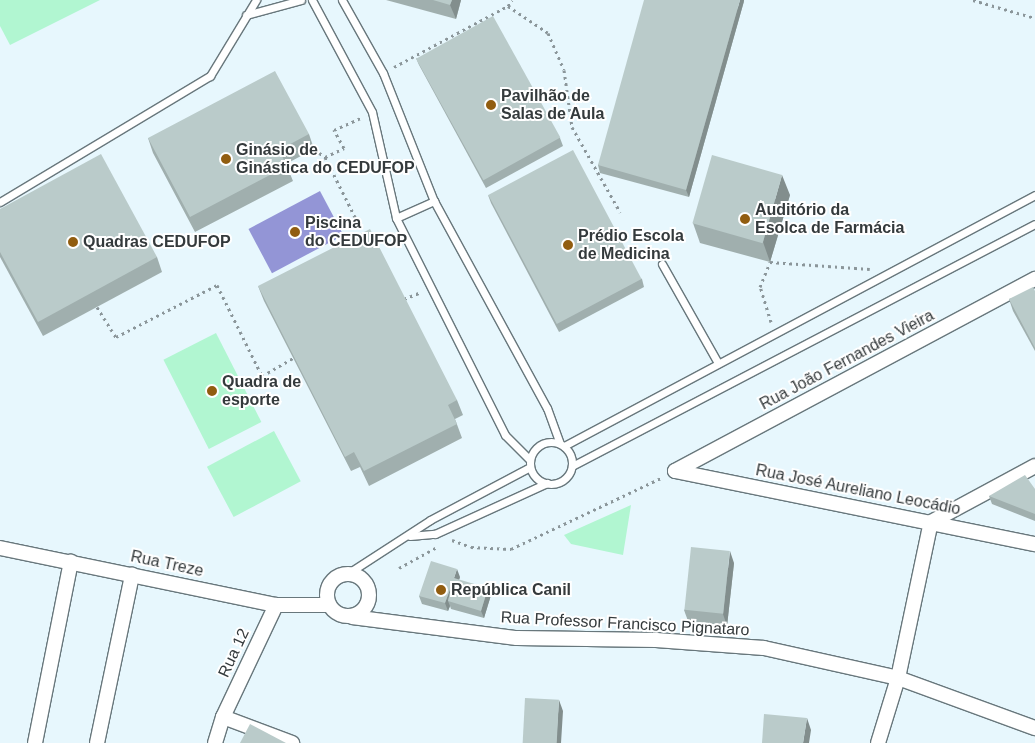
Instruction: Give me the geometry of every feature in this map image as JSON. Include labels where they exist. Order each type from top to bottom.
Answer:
[{"type":"street","name":"Rua João Fernandes Vieira","points":[[675,471],[1035,279]]},
{"type":"street","points":[[878,743],[898,678],[931,522],[1035,466]]},
{"type":"street","name":"Rua José Aureliano Leocádio","points":[[675,471],[1035,544]]},
{"type":"street","name":"Rua Treze","points":[[0,548],[276,605],[328,605]]},
{"type":"street","points":[[35,743],[71,562]]},
{"type":"street","points":[[347,574],[365,583],[369,596],[365,609],[352,617],[328,605],[330,584],[347,574]]},
{"type":"street","points":[[97,743],[132,575]]},
{"type":"street","name":"Rua 12","points":[[215,743],[223,717],[276,605]]},
{"type":"street","name":"Rua Professor Francisco Pignataro","points":[[352,617],[517,638],[656,640],[764,648],[898,678],[1035,728]]},
{"type":"street","points":[[223,717],[292,743]]},
{"type":"lane","points":[[0,202],[210,76],[256,0]]},
{"type":"lane","points":[[246,15],[301,0]]},
{"type":"lane","points":[[312,0],[372,112],[396,218],[434,286],[505,435],[547,483]]},
{"type":"lane","points":[[342,0],[383,73],[434,201],[547,408],[572,466]]},
{"type":"lane","points":[[347,574],[409,536],[430,520],[530,463],[539,446],[562,445],[1035,195]]},
{"type":"lane","points":[[396,218],[434,201]]},
{"type":"lane","points":[[409,536],[435,534],[547,483],[566,477],[572,466],[1035,224]]},
{"type":"lane","points":[[662,264],[718,363]]},
{"type":"path","points":[[383,73],[508,6],[512,0]]},
{"type":"path","points":[[973,0],[1035,18]]},
{"type":"path","points":[[508,6],[548,32],[564,70],[572,127],[620,212]]},
{"type":"path","points":[[325,157],[344,148],[334,130],[372,112]]},
{"type":"path","points":[[314,149],[325,157],[364,235],[368,232],[372,237]]},
{"type":"path","points":[[774,332],[760,287],[770,262],[891,270]]},
{"type":"path","points":[[97,307],[116,337],[218,285],[262,376],[301,353]]},
{"type":"path","points":[[396,306],[434,286]]},
{"type":"path","points":[[400,293],[404,301]]},
{"type":"path","points":[[399,568],[451,540],[471,547],[511,549],[675,471]]},
{"type":"green space","points":[[0,0],[100,0],[10,45],[0,26]]},
{"type":"green space","name":"Quadra de esporte","points":[[216,333],[261,422],[209,449],[163,360]]},
{"type":"green space","points":[[274,431],[301,481],[234,517],[207,467]]},
{"type":"green space","points":[[631,505],[623,555],[571,544],[564,535]]},
{"type":"water","name":"Piscina do CEDUFOP","points":[[320,191],[343,235],[272,273],[248,229]]},
{"type":"building","points":[[433,0],[452,0],[450,5]]},
{"type":"building","points":[[644,0],[740,0],[686,190],[598,165]]},
{"type":"building","name":"Pavilhão de Salas de Aula","points":[[493,16],[560,138],[483,180],[416,59]]},
{"type":"building","name":"Ginásio de Ginástica do CEDUFOP","points":[[275,71],[309,134],[279,150],[287,166],[190,217],[148,138]]},
{"type":"building","name":"Prédio Escola de Medicina","points":[[573,150],[642,279],[557,324],[488,195]]},
{"type":"building","name":"Quadras CEDUFOP","points":[[101,154],[157,257],[38,322],[0,252],[0,209]]},
{"type":"building","name":"Auditório da Esolca de Farmácia","points":[[712,155],[782,175],[763,243],[692,223]]},
{"type":"building","points":[[370,229],[457,400],[448,405],[457,424],[364,471],[354,452],[345,457],[258,286]]},
{"type":"building","points":[[1033,287],[1035,291],[1035,348],[1009,299]]},
{"type":"building","points":[[1025,475],[1035,489],[1035,514],[989,496]]},
{"type":"building","points":[[691,547],[730,551],[723,614],[684,610]]},
{"type":"building","points":[[431,561],[457,569],[454,578],[488,588],[481,611],[448,601],[452,584],[445,603],[419,596]]},
{"type":"building","points":[[525,698],[559,700],[557,743],[523,743]]},
{"type":"building","points":[[764,714],[807,718],[803,743],[762,743]]},
{"type":"building","points":[[250,724],[286,743],[240,743]]},
{"type":"place","name":"Pavilhão de Salas de Aula","points":[[491,105]]},
{"type":"place","name":"Ginásio de Ginástica do CEDUFOP","points":[[226,159]]},
{"type":"place","name":"Auditório da Esolca de Farmácia","points":[[745,219]]},
{"type":"place","name":"Piscina do CEDUFOP","points":[[295,232]]},
{"type":"place","name":"Quadras CEDUFOP","points":[[73,242]]},
{"type":"place","name":"Prédio Escola de Medicina","points":[[568,245]]},
{"type":"place","name":"Quadra de esporte","points":[[212,391]]},
{"type":"place","name":"República Canil","points":[[441,590]]}]
